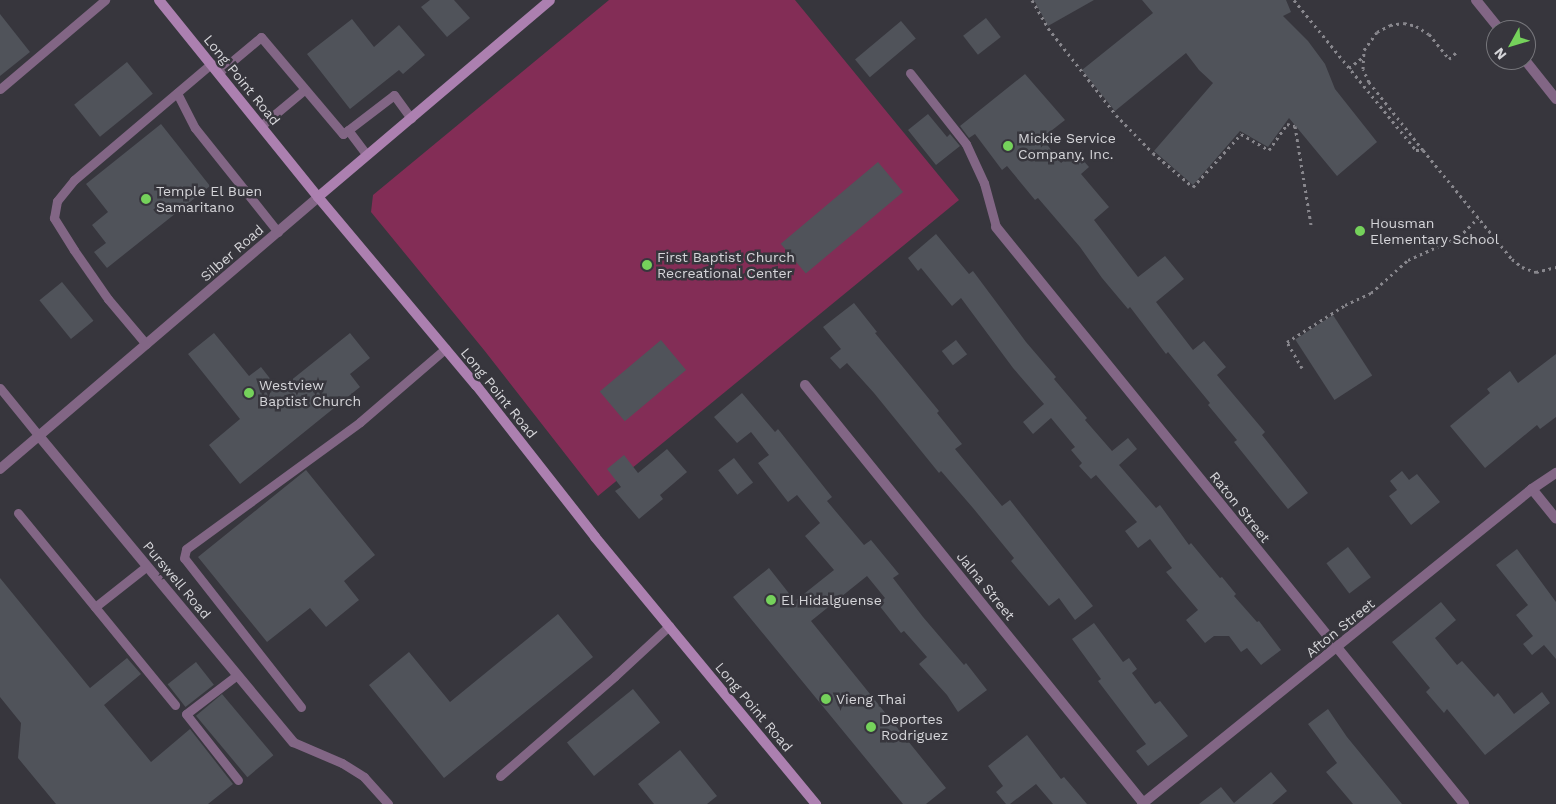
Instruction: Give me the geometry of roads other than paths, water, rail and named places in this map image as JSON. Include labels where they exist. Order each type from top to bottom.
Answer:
[{"type":"main road","name":"Long Point Road","points":[[159,0],[262,125],[318,197],[446,348],[669,626],[816,804]]},
{"type":"main road","name":"Silber Road","points":[[318,197],[550,0]]},
{"type":"street","points":[[1476,0],[1492,20]]},
{"type":"street","points":[[1532,70],[1556,99]]},
{"type":"street","name":"Silber Road","points":[[0,469],[318,197]]},
{"type":"street","name":"Raton Street","points":[[996,227],[1464,804]]},
{"type":"street","name":"Jalna Street","points":[[805,386],[1143,804]]},
{"type":"street","name":"Purswell Road","points":[[39,436],[293,742]]},
{"type":"street","name":"Afton Street","points":[[1143,804],[1532,489],[1556,473]]},
{"type":"street","points":[[1532,489],[1556,519]]},
{"type":"lane","points":[[0,89],[105,0]]},
{"type":"lane","points":[[218,72],[261,37],[343,134],[394,95],[411,118]]},
{"type":"lane","points":[[146,344],[108,299],[54,218],[57,201],[74,180],[211,64]]},
{"type":"lane","points":[[910,73],[966,144],[984,183],[996,227]]},
{"type":"lane","points":[[262,125],[304,90]]},
{"type":"lane","points":[[177,93],[195,128],[278,232]]},
{"type":"lane","points":[[348,130],[367,156]]},
{"type":"lane","points":[[301,707],[184,558],[186,549],[360,422],[446,348]]},
{"type":"lane","points":[[0,388],[39,436]]},
{"type":"lane","points":[[18,512],[176,704]]},
{"type":"lane","points":[[95,607],[147,566]]},
{"type":"lane","points":[[500,776],[615,676],[669,626]]},
{"type":"lane","points":[[237,675],[186,714],[238,780]]},
{"type":"lane","points":[[293,742],[342,763],[364,778],[388,804]]},
{"type":"place","name":"Mickie Service Company, Inc.","points":[[1008,146]]},
{"type":"place","name":"Temple El Buen Samaritano","points":[[146,199]]},
{"type":"place","name":"Housman Elementary School","points":[[1360,231]]},
{"type":"place","name":"First Baptist Church Recreational Center","points":[[647,265]]},
{"type":"place","name":"Westview Baptist Church","points":[[249,393]]},
{"type":"place","name":"El Hidalguense","points":[[771,600]]},
{"type":"place","name":"Vieng Thai","points":[[826,699]]},
{"type":"place","name":"Deportes Rodriguez","points":[[871,727]]}]
